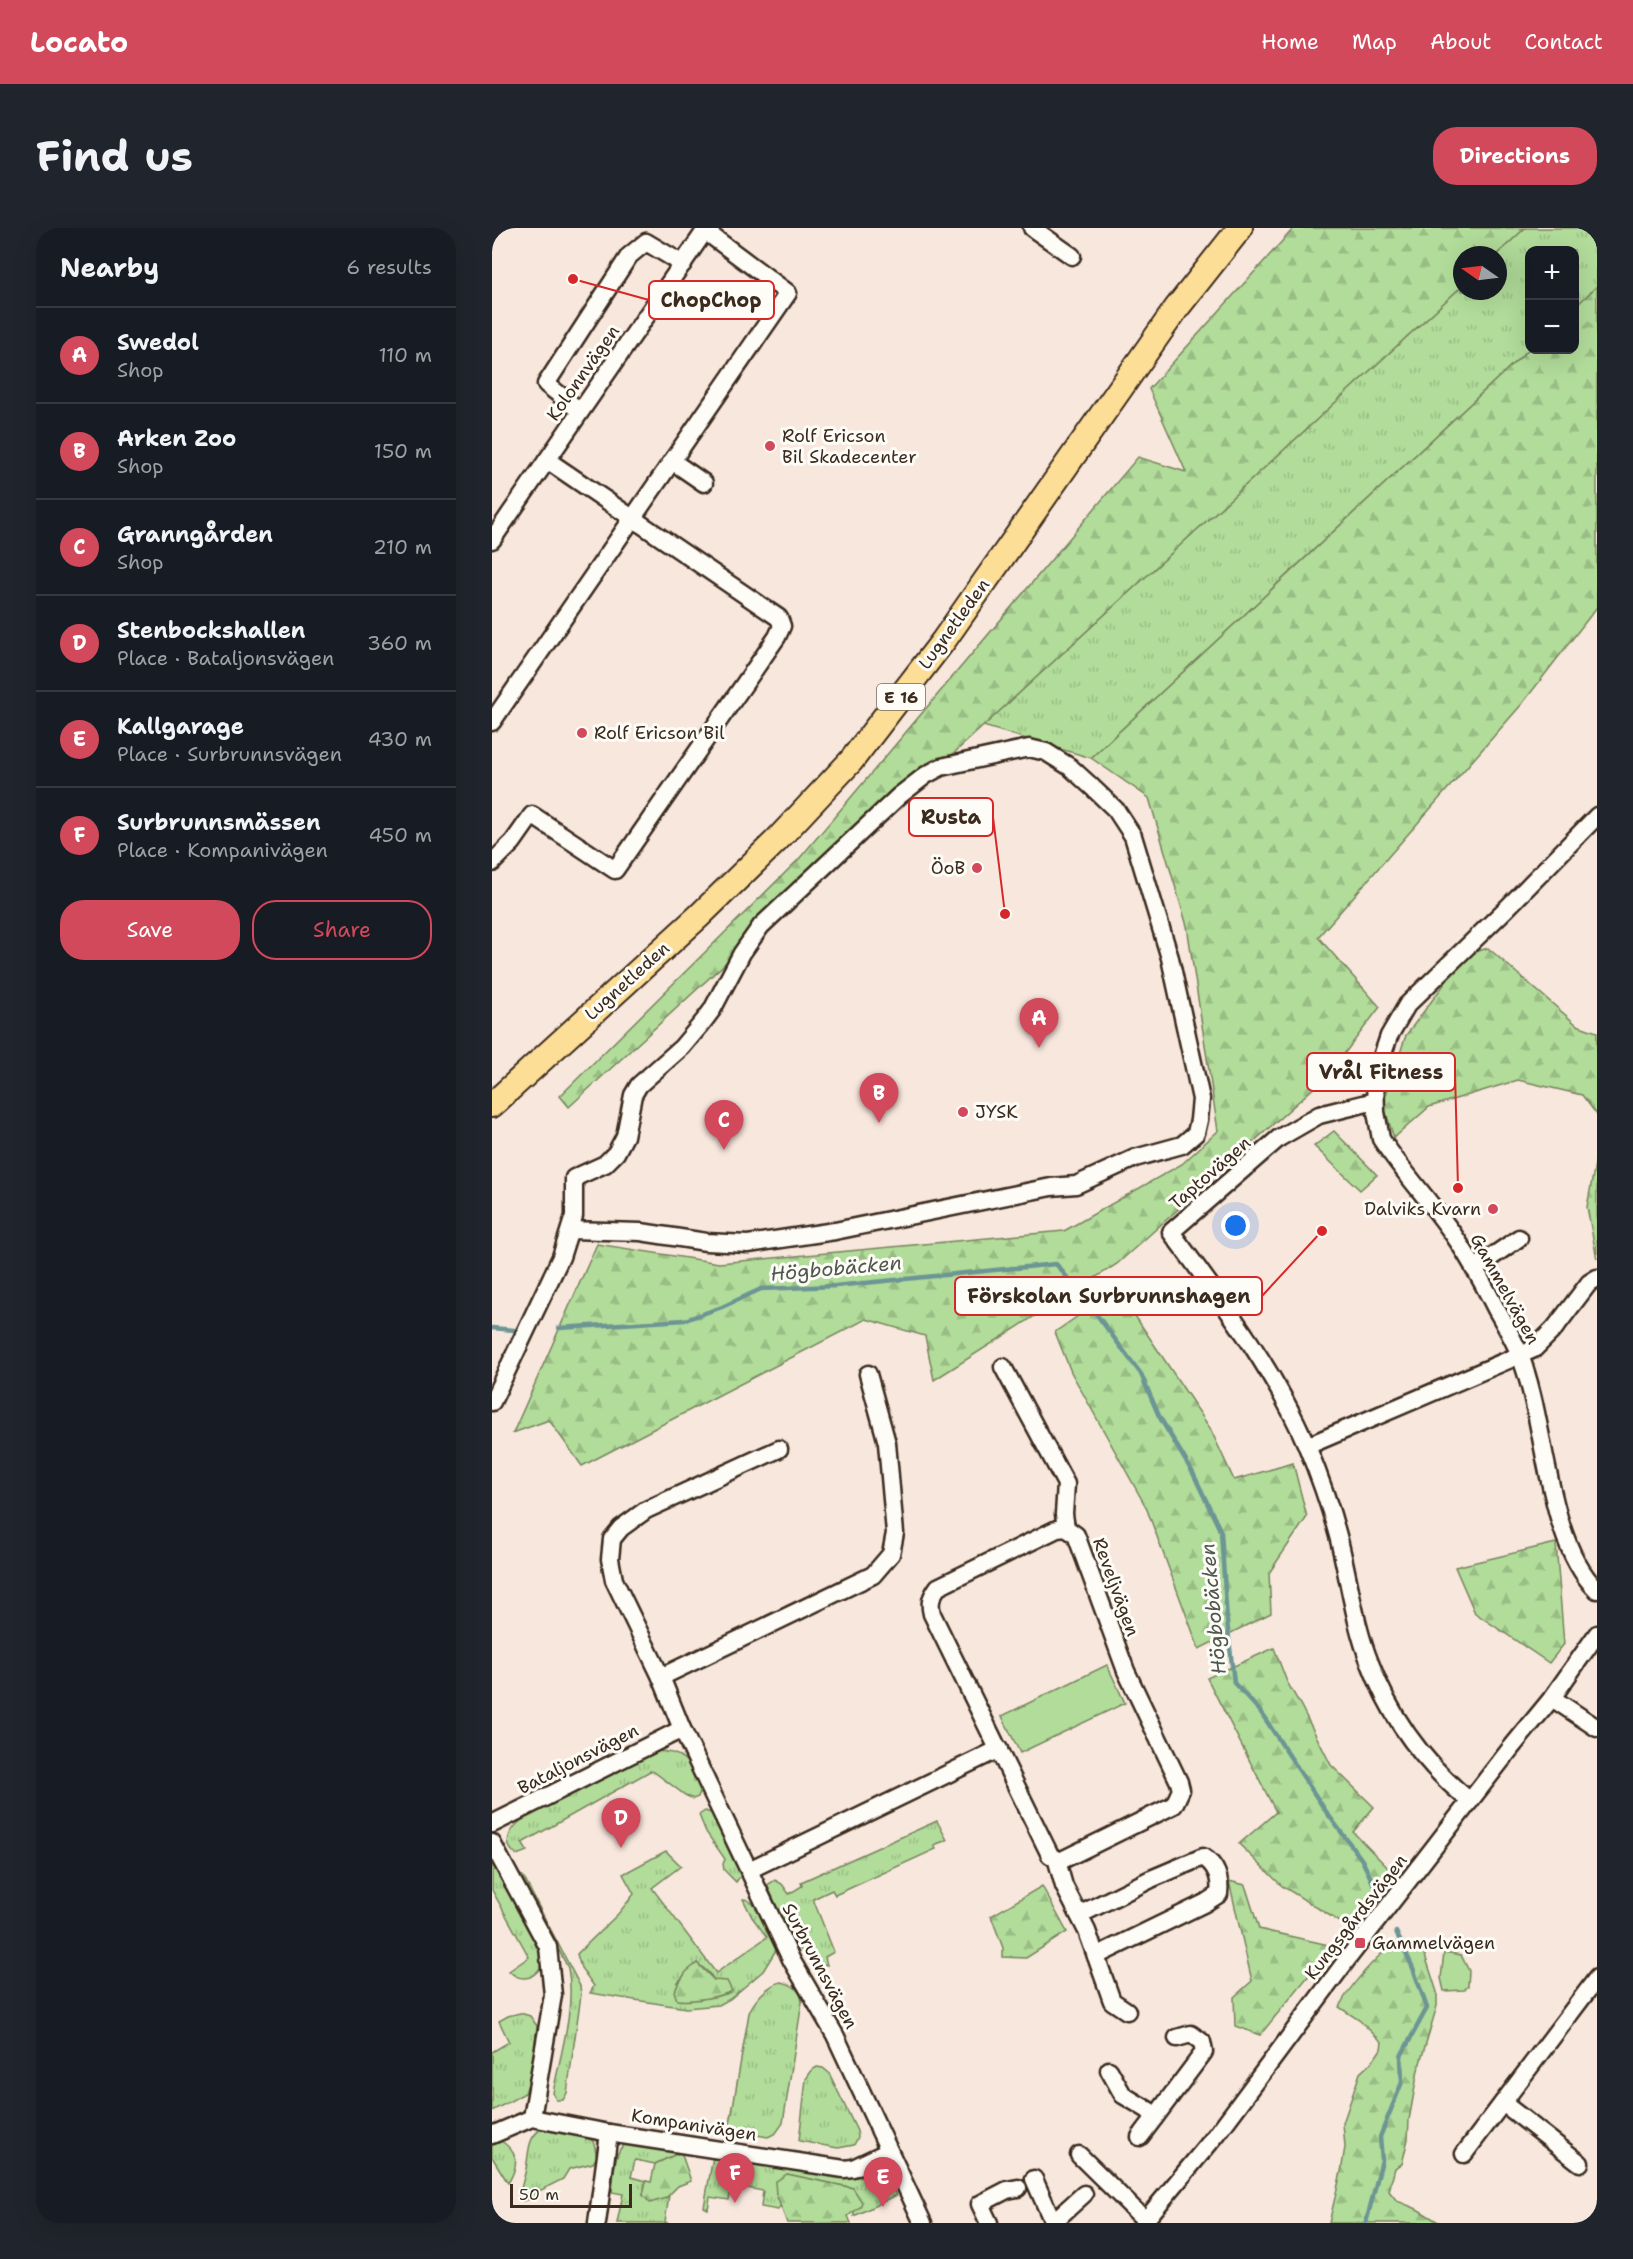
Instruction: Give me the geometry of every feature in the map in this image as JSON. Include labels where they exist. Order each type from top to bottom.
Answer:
[{"type":"highway","name":"Lugnetleden","points":[[492,1105],[699,916],[776,841],[850,761],[944,640],[1176,309],[1240,228]]},
{"type":"street","points":[[1032,228],[1072,256]]},
{"type":"street","points":[[492,722],[788,293],[706,229]]},
{"type":"street","name":"Kolonnvägen","points":[[492,540],[706,229]]},
{"type":"street","points":[[580,411],[546,384],[629,256],[646,242],[683,264]]},
{"type":"street","points":[[492,863],[513,842],[532,815],[615,870],[777,637],[782,626],[779,618],[634,517],[547,460]]},
{"type":"street","points":[[672,461],[704,483]]},
{"type":"street","points":[[492,1402],[561,1257],[575,1207],[574,1178],[605,1164],[616,1153],[625,1136],[633,1095],[639,1085],[682,1047],[712,1010],[742,953],[761,926],[899,796],[926,775],[941,767],[1029,748],[1046,752],[1070,767],[1116,810],[1132,836],[1156,908],[1184,1014],[1201,1099],[1196,1133],[1182,1145],[1135,1158],[1076,1185],[1052,1187],[835,1230],[748,1244],[706,1242],[641,1232],[570,1230]]},
{"type":"street","name":"Gammelvägen","points":[[1597,816],[1407,1005],[1389,1036],[1376,1073],[1375,1101],[1381,1139],[1453,1234],[1520,1355],[1528,1378],[1562,1524],[1572,1552],[1597,1590]]},
{"type":"street","name":"Taptovägen","points":[[1375,1101],[1319,1115],[1279,1138],[1171,1232],[1260,1356],[1307,1446],[1338,1534],[1359,1629],[1369,1662],[1382,1690],[1411,1742],[1434,1768],[1470,1801]]},
{"type":"street","points":[[1474,1269],[1519,1238]]},
{"type":"street","points":[[1307,1446],[1534,1349],[1583,1289],[1597,1278]]},
{"type":"street","points":[[1003,1367],[1066,1484],[1064,1514],[1066,1528]]},
{"type":"street","points":[[661,1677],[873,1575],[891,1554],[895,1533],[887,1443],[867,1374]]},
{"type":"street","name":"Surbrunnsvägen","points":[[779,1449],[646,1510],[621,1528],[612,1539],[610,1559],[614,1580],[661,1677],[682,1728],[792,1961],[835,2035],[923,2223]]},
{"type":"street","name":"Reveljvägen","points":[[1057,1861],[1174,1805],[1181,1790],[1126,1671],[1076,1535],[1066,1528],[1057,1529],[938,1587],[930,1600],[932,1614],[1050,1855],[1057,1861],[1064,1886],[1079,1915],[1112,2001],[1128,2011]]},
{"type":"street","name":"Kungsgårdsvägen","points":[[1144,2222],[1217,2134],[1261,2073],[1552,1698],[1597,1634]]},
{"type":"street","points":[[1552,1698],[1597,1728]]},
{"type":"street","name":"Bataljonsvägen","points":[[492,1824],[682,1728]]},
{"type":"street","points":[[749,1870],[999,1749]]},
{"type":"street","points":[[492,1843],[548,1947],[553,1995],[532,2118],[492,2135]]},
{"type":"street","points":[[1079,1915],[1151,1879],[1203,1857],[1209,1861],[1221,1883],[1219,1894],[1205,1903],[1096,1956]]},
{"type":"street","points":[[1464,2154],[1597,1978]]},
{"type":"street","points":[[1140,2137],[1204,2052],[1202,2042],[1191,2034],[1178,2038]]},
{"type":"street","points":[[1109,2070],[1123,2095],[1148,2110],[1155,2117]]},
{"type":"street","points":[[1503,2103],[1580,2163]]},
{"type":"street","name":"Kompanivägen","points":[[532,2118],[609,2133],[844,2169],[853,2168],[890,2151]]},
{"type":"street","points":[[597,2223],[609,2133]]},
{"type":"street","points":[[1079,2155],[1144,2222]]},
{"type":"street","points":[[1034,2179],[1053,2223],[1084,2194]]},
{"type":"street","points":[[989,2223],[980,2205],[1007,2190],[1018,2188]]},
{"type":"green space","points":[[1294,228],[1525,228],[1506,246],[1453,246],[1453,294],[569,1107],[560,1096],[799,859],[1138,457],[1186,472],[1149,389]]},
{"type":"green space","points":[[1525,228],[1597,228],[1597,286],[1579,303],[1579,246],[1525,246],[1525,353],[1091,758],[983,726],[1453,294],[1453,300],[1507,300],[1506,246]]},
{"type":"green space","points":[[1597,286],[1597,607],[1522,704],[1318,937],[1380,1007],[1328,1075],[1117,1264],[934,1380],[925,1336],[866,1319],[582,1466],[549,1420],[513,1433],[597,1244],[719,1263],[1064,1231],[1182,1164],[1218,1131],[1187,926],[1149,798],[1091,758],[1525,353],[1579,354],[1579,303]]},
{"type":"green space","points":[[1488,948],[1577,1025],[1597,1032],[1597,1115],[1582,1095],[1518,1080],[1429,1107],[1394,1138],[1383,1104],[1406,1035],[1467,954]]},
{"type":"green space","points":[[1334,1131],[1377,1175],[1360,1190],[1314,1146]]},
{"type":"green space","points":[[1597,1153],[1597,1259],[1587,1207]]},
{"type":"green space","points":[[1117,1289],[1210,1428],[1234,1480],[1293,1463],[1307,1517],[1269,1573],[1271,1613],[1199,1649],[1146,1507],[1071,1372],[1055,1332]]},
{"type":"green space","points":[[1556,1543],[1564,1644],[1549,1663],[1475,1613],[1455,1567]]},
{"type":"green space","points":[[1274,1648],[1287,1682],[1331,1765],[1374,1807],[1353,1832],[1393,1873],[1348,1927],[1282,1886],[1239,1844],[1276,1812],[1207,1678]]},
{"type":"green space","points":[[1107,1665],[1125,1703],[1020,1753],[1002,1716]]},
{"type":"green space","points":[[656,1751],[674,1753],[685,1760],[702,1787],[698,1797],[693,1799],[685,1795],[650,1771],[522,1843],[527,1851],[517,1855],[512,1851],[508,1841],[509,1836],[523,1819],[639,1757]]},
{"type":"green space","points":[[705,1811],[714,1814],[740,1867],[741,1875],[736,1882],[724,1870],[725,1859],[706,1832],[699,1815]]},
{"type":"green space","points":[[937,1821],[947,1840],[934,1845],[936,1849],[835,1895],[832,1890],[813,1899],[834,1952],[825,1957],[827,1965],[805,1954],[782,1921],[767,1885],[775,1880],[782,1884],[789,1894],[802,1886],[801,1882]]},
{"type":"green space","points":[[666,1851],[681,1866],[652,1888],[716,1973],[767,1937],[752,1917],[743,1899],[749,1901],[759,1911],[772,1936],[776,1950],[763,1971],[730,1999],[719,2005],[686,2008],[590,1993],[594,1986],[581,1968],[577,1954],[618,1914],[634,1894],[623,1874]],"holes":[[[697,1963],[707,1971],[726,1994],[708,1997],[677,1983]]]},
{"type":"green space","points":[[492,1863],[521,1913],[541,1956],[541,1966],[530,1977],[518,1977],[509,1971],[529,1957],[492,1890]]},
{"type":"green space","points":[[520,1875],[523,1876],[580,1986],[581,1995],[567,2093],[563,2100],[556,2100],[553,2093],[569,2015],[568,1968]]},
{"type":"green space","points":[[1229,1881],[1245,1885],[1259,1929],[1333,1946],[1260,2035],[1235,2026],[1234,1997],[1252,1981]]},
{"type":"green space","points":[[1042,1886],[1067,1932],[1026,1958],[1003,1957],[1003,1948],[991,1916]]},
{"type":"green space","points":[[1395,1942],[1411,1943],[1424,1952],[1437,1992],[1437,2006],[1418,2070],[1402,2164],[1395,2168],[1389,2191],[1397,2201],[1417,2209],[1440,2223],[1329,2223],[1345,2147],[1343,2123],[1360,2073],[1373,2061],[1381,2049],[1382,2042],[1359,2020],[1339,2007],[1364,1972]]},
{"type":"green space","points":[[1444,1952],[1461,1955],[1469,1971],[1468,1986],[1464,1990],[1444,1991],[1441,1978]]},
{"type":"green space","points":[[697,1963],[714,1980],[727,1981],[732,1991],[705,1998],[677,2000],[674,1991],[686,1972]]},
{"type":"green space","points":[[781,1982],[795,1988],[802,2002],[783,2123],[776,2133],[768,2137],[729,2130],[749,2013],[762,1994],[771,1986]]},
{"type":"green space","points":[[520,2013],[530,2016],[537,2026],[531,2074],[525,2093],[492,2111],[492,2052],[509,2042],[499,2021]]},
{"type":"green space","points":[[817,2067],[829,2073],[857,2131],[858,2137],[854,2145],[838,2148],[799,2141],[806,2079]]},
{"type":"green space","points":[[541,2129],[590,2138],[594,2143],[597,2157],[593,2163],[569,2169],[563,2179],[535,2193],[537,2197],[523,2201],[519,2197],[529,2147],[533,2137]]},
{"type":"green space","points":[[500,2140],[511,2149],[515,2159],[514,2170],[508,2183],[492,2157],[492,2144]]},
{"type":"green space","points":[[626,2143],[681,2152],[655,2164],[635,2160],[631,2177],[646,2181],[643,2195],[666,2198],[669,2195],[665,2222],[668,2223],[617,2223],[623,2194],[612,2192],[614,2172],[616,2158]]},
{"type":"green space","points":[[681,2152],[691,2181],[678,2186],[666,2198],[650,2203],[643,2195],[646,2181],[651,2182],[655,2164]]},
{"type":"green space","points":[[713,2157],[842,2177],[873,2177],[887,2183],[897,2195],[854,2216],[854,2211],[860,2207],[853,2188],[787,2174],[776,2194],[781,2205],[778,2210],[761,2207],[763,2191],[732,2185],[729,2200],[710,2197],[708,2209],[704,2207]]},
{"type":"green space","points":[[787,2174],[853,2188],[862,2202],[860,2207],[848,2216],[851,2223],[787,2223],[776,2194],[775,2182]]},
{"type":"waterway","name":"Högbobäcken","points":[[559,1328],[685,1320],[722,1307],[761,1289],[835,1286],[1056,1264],[1075,1287]]},
{"type":"waterway","name":"Högbobäcken","points":[[1094,1311],[1141,1374],[1159,1416],[1193,1473],[1221,1532],[1234,1683],[1260,1711],[1327,1813],[1362,1860],[1379,1895]]},
{"type":"waterway","name":"Högbobäcken","points":[[492,1328],[514,1330]]},
{"type":"waterway","name":"Högbobäcken","points":[[1366,2223],[1382,2160],[1380,2137],[1402,2082],[1401,2056],[1427,2008],[1413,1968],[1396,1932]]},
{"type":"place","name":"ChopChop","points":[[573,279]]},
{"type":"place","name":"Rolf Ericson Bil Skadecenter","points":[[770,446]]},
{"type":"place","name":"Rolf Ericson Bil","points":[[582,733]]},
{"type":"place","name":"ÖoB","points":[[977,868]]},
{"type":"place","name":"Rusta","points":[[1005,914]]},
{"type":"place","name":"Swedol","points":[[1039,1048]]},
{"type":"place","name":"JYSK","points":[[963,1112]]},
{"type":"place","name":"Arken Zoo","points":[[879,1123]]},
{"type":"place","name":"Granngården","points":[[724,1150]]},
{"type":"place","name":"Vrål Fitness","points":[[1458,1188]]},
{"type":"place","name":"Dalviks Kvarn","points":[[1493,1209]]},
{"type":"place","name":"Förskolan Surbrunnshagen","points":[[1322,1231]]},
{"type":"place","name":"Stenbockshallen","points":[[621,1848]]},
{"type":"place","name":"Gammelvägen","points":[[1360,1943]]},
{"type":"place","name":"Surbrunnsmässen","points":[[735,2203]]},
{"type":"place","name":"Kallgarage","points":[[883,2207]]}]
